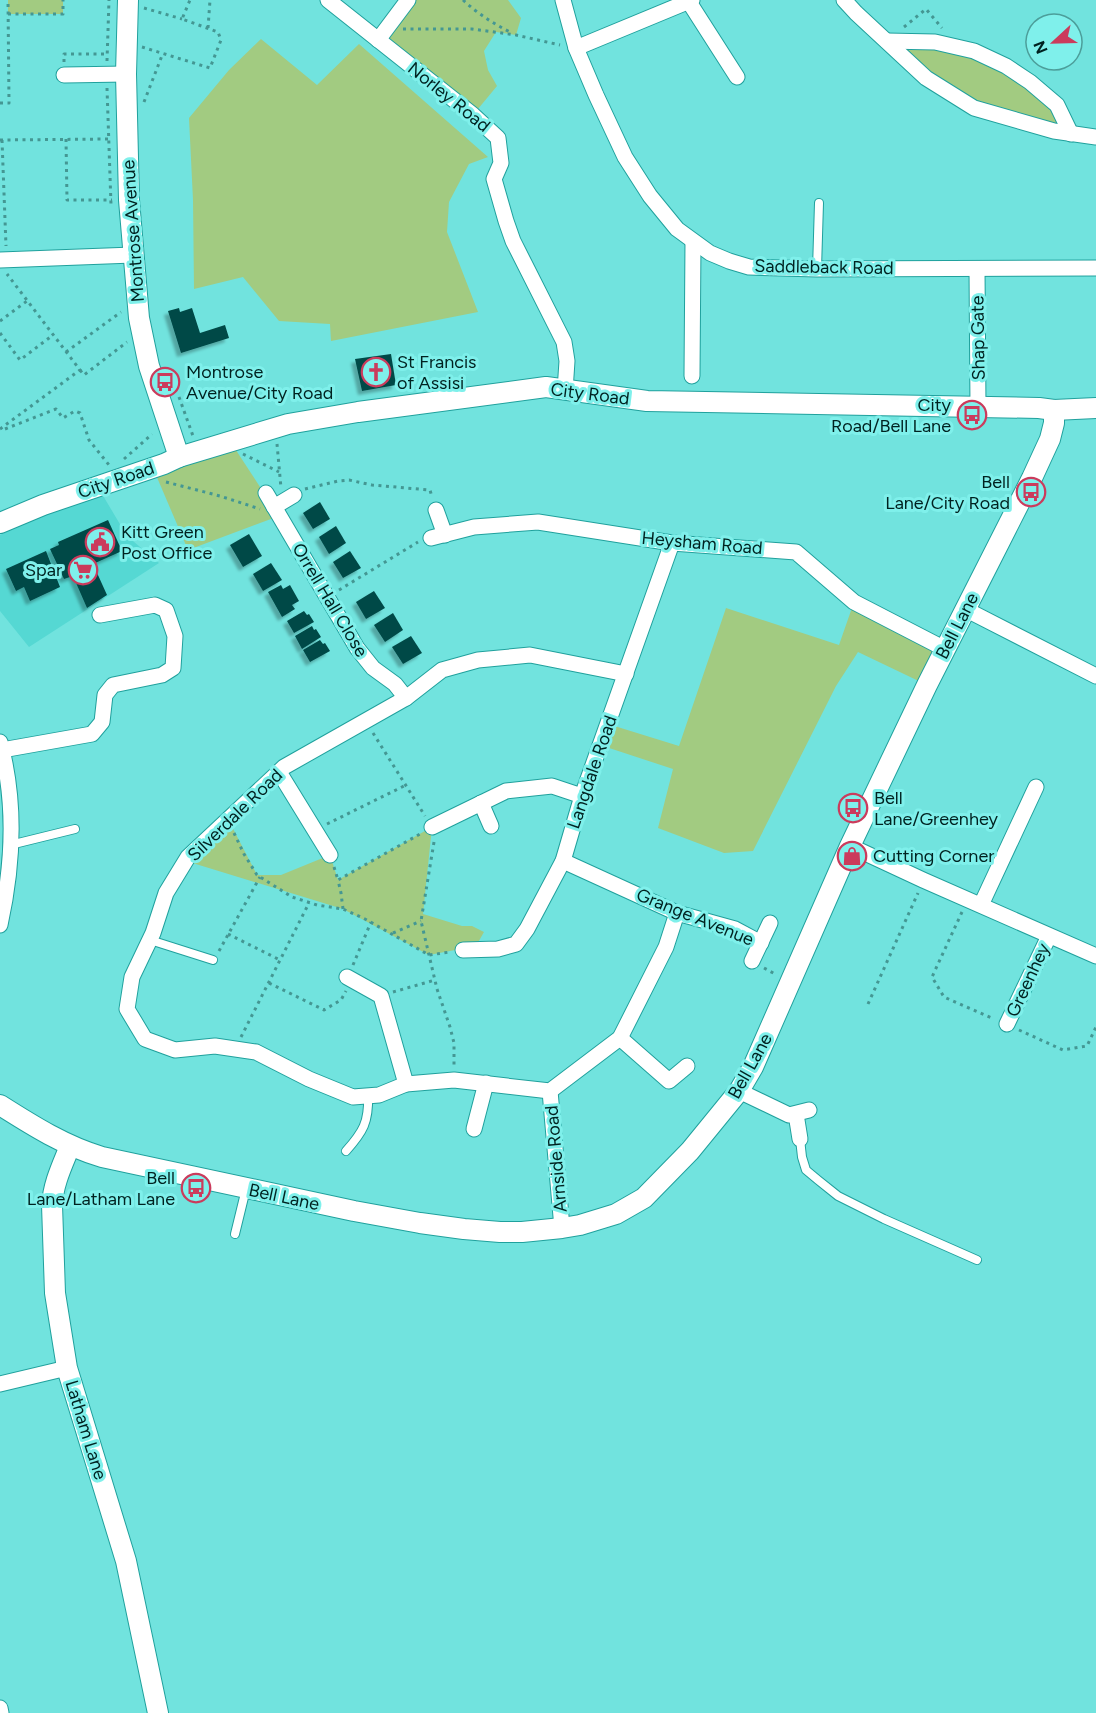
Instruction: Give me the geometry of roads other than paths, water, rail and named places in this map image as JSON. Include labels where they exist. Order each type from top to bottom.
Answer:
[{"type":"street","name":"Norley Road","points":[[328,0],[382,34],[498,138],[501,163],[494,179],[513,241],[564,342],[567,361],[565,391]]},
{"type":"street","points":[[382,34],[408,0]]},
{"type":"street","name":"Saddleback Road","points":[[562,0],[576,48],[625,157],[650,196],[677,229],[710,253],[749,267],[817,269],[1096,268]]},
{"type":"street","points":[[844,0],[926,78],[974,108],[1012,120],[1071,134],[1096,137]]},
{"type":"street","points":[[576,48],[691,1],[737,77]]},
{"type":"street","name":"Montrose Avenue","points":[[135,3],[133,54],[126,74],[129,200],[139,318],[149,366],[160,402],[189,454]]},
{"type":"street","points":[[887,41],[935,42],[974,51],[1006,66],[1030,82],[1057,105],[1071,134]]},
{"type":"street","points":[[64,75],[126,74]]},
{"type":"street","points":[[692,376],[693,242]]},
{"type":"street","points":[[3,260],[133,255]]},
{"type":"street","name":"Shap Gate","points":[[977,269],[978,408]]},
{"type":"street","name":"City Road","points":[[0,523],[42,505],[189,454],[276,427],[358,412],[546,387],[647,401],[1054,410],[1096,408]]},
{"type":"street","name":"Bell Lane","points":[[0,1105],[54,1138],[102,1157],[354,1211],[464,1229],[522,1232],[580,1225],[616,1214],[644,1198],[690,1151],[740,1091],[764,1046],[850,846],[1050,439],[1054,410]]},
{"type":"street","name":"Orrell Hall Close","points":[[266,493],[282,505],[327,597],[365,660],[395,684],[406,698]]},
{"type":"street","name":"Heysham Road","points":[[435,510],[438,537],[474,527],[538,522],[672,543],[796,552],[854,602],[945,649]]},
{"type":"street","name":"Langdale Road","points":[[464,950],[498,949],[516,944],[527,929],[563,861],[582,796],[672,543]]},
{"type":"street","points":[[0,925],[10,845],[9,792],[1,746],[92,734],[102,722],[105,695],[113,685],[162,675],[172,668],[175,636],[166,610],[155,605],[100,615]]},
{"type":"street","points":[[965,609],[1096,676]]},
{"type":"street","name":"Silverdale Road","points":[[550,1091],[454,1080],[406,1084],[379,1095],[353,1097],[309,1079],[256,1052],[214,1046],[175,1050],[146,1039],[127,1009],[132,977],[150,940],[166,893],[188,857],[284,767],[406,698],[442,670],[478,660],[530,655],[626,674]]},
{"type":"street","points":[[279,772],[330,855]]},
{"type":"street","points":[[432,827],[506,791],[552,786],[582,796]]},
{"type":"street","points":[[975,902],[1036,787]]},
{"type":"street","points":[[481,803],[491,826]]},
{"type":"street","name":"Greenhey","points":[[850,846],[1096,956]]},
{"type":"street","name":"Grange Avenue","points":[[563,861],[677,913],[735,929],[761,943]]},
{"type":"street","points":[[550,1091],[620,1038],[666,947],[677,913]]},
{"type":"street","points":[[752,961],[770,923]]},
{"type":"street","name":"Greenhey","points":[[1007,1024],[1048,936]]},
{"type":"street","points":[[349,978],[381,996],[406,1084]]},
{"type":"street","points":[[620,1038],[669,1081],[687,1066]]},
{"type":"street","points":[[474,1130],[486,1083]]},
{"type":"street","name":"Arnside Road","points":[[550,1091],[562,1228]]},
{"type":"street","points":[[740,1091],[789,1115],[803,1112],[800,1139]]},
{"type":"street","name":"Latham Lane","points":[[70,1146],[56,1180],[52,1205],[54,1293],[67,1368],[126,1561],[158,1713]]},
{"type":"street","points":[[0,1384],[67,1368]]},
{"type":"street","points":[[0,1708],[1,1713]]},
{"type":"lane","points":[[817,269],[819,202]]},
{"type":"lane","points":[[10,845],[75,829]]},
{"type":"lane","points":[[150,940],[213,960]]},
{"type":"lane","points":[[346,1151],[360,1136],[369,1113],[368,1096]]},
{"type":"lane","points":[[800,1139],[806,1170],[838,1196],[977,1260]]},
{"type":"lane","points":[[235,1234],[246,1189]]},
{"type":"place","name":"St Francis of Assisi","points":[[376,372]]},
{"type":"place","name":"Montrose Avenue/City Road","points":[[165,382]]},
{"type":"place","name":"City Road/Bell Lane","points":[[972,415]]},
{"type":"place","name":"Bell Lane/City Road","points":[[1031,492]]},
{"type":"place","name":"Kitt Green Post Office","points":[[100,542]]},
{"type":"place","name":"Spar","points":[[83,570]]},
{"type":"place","name":"Bell Lane/Greenhey","points":[[853,808]]},
{"type":"place","name":"Cutting Corner","points":[[852,856]]},
{"type":"place","name":"Bell Lane/Latham Lane","points":[[196,1188]]}]
